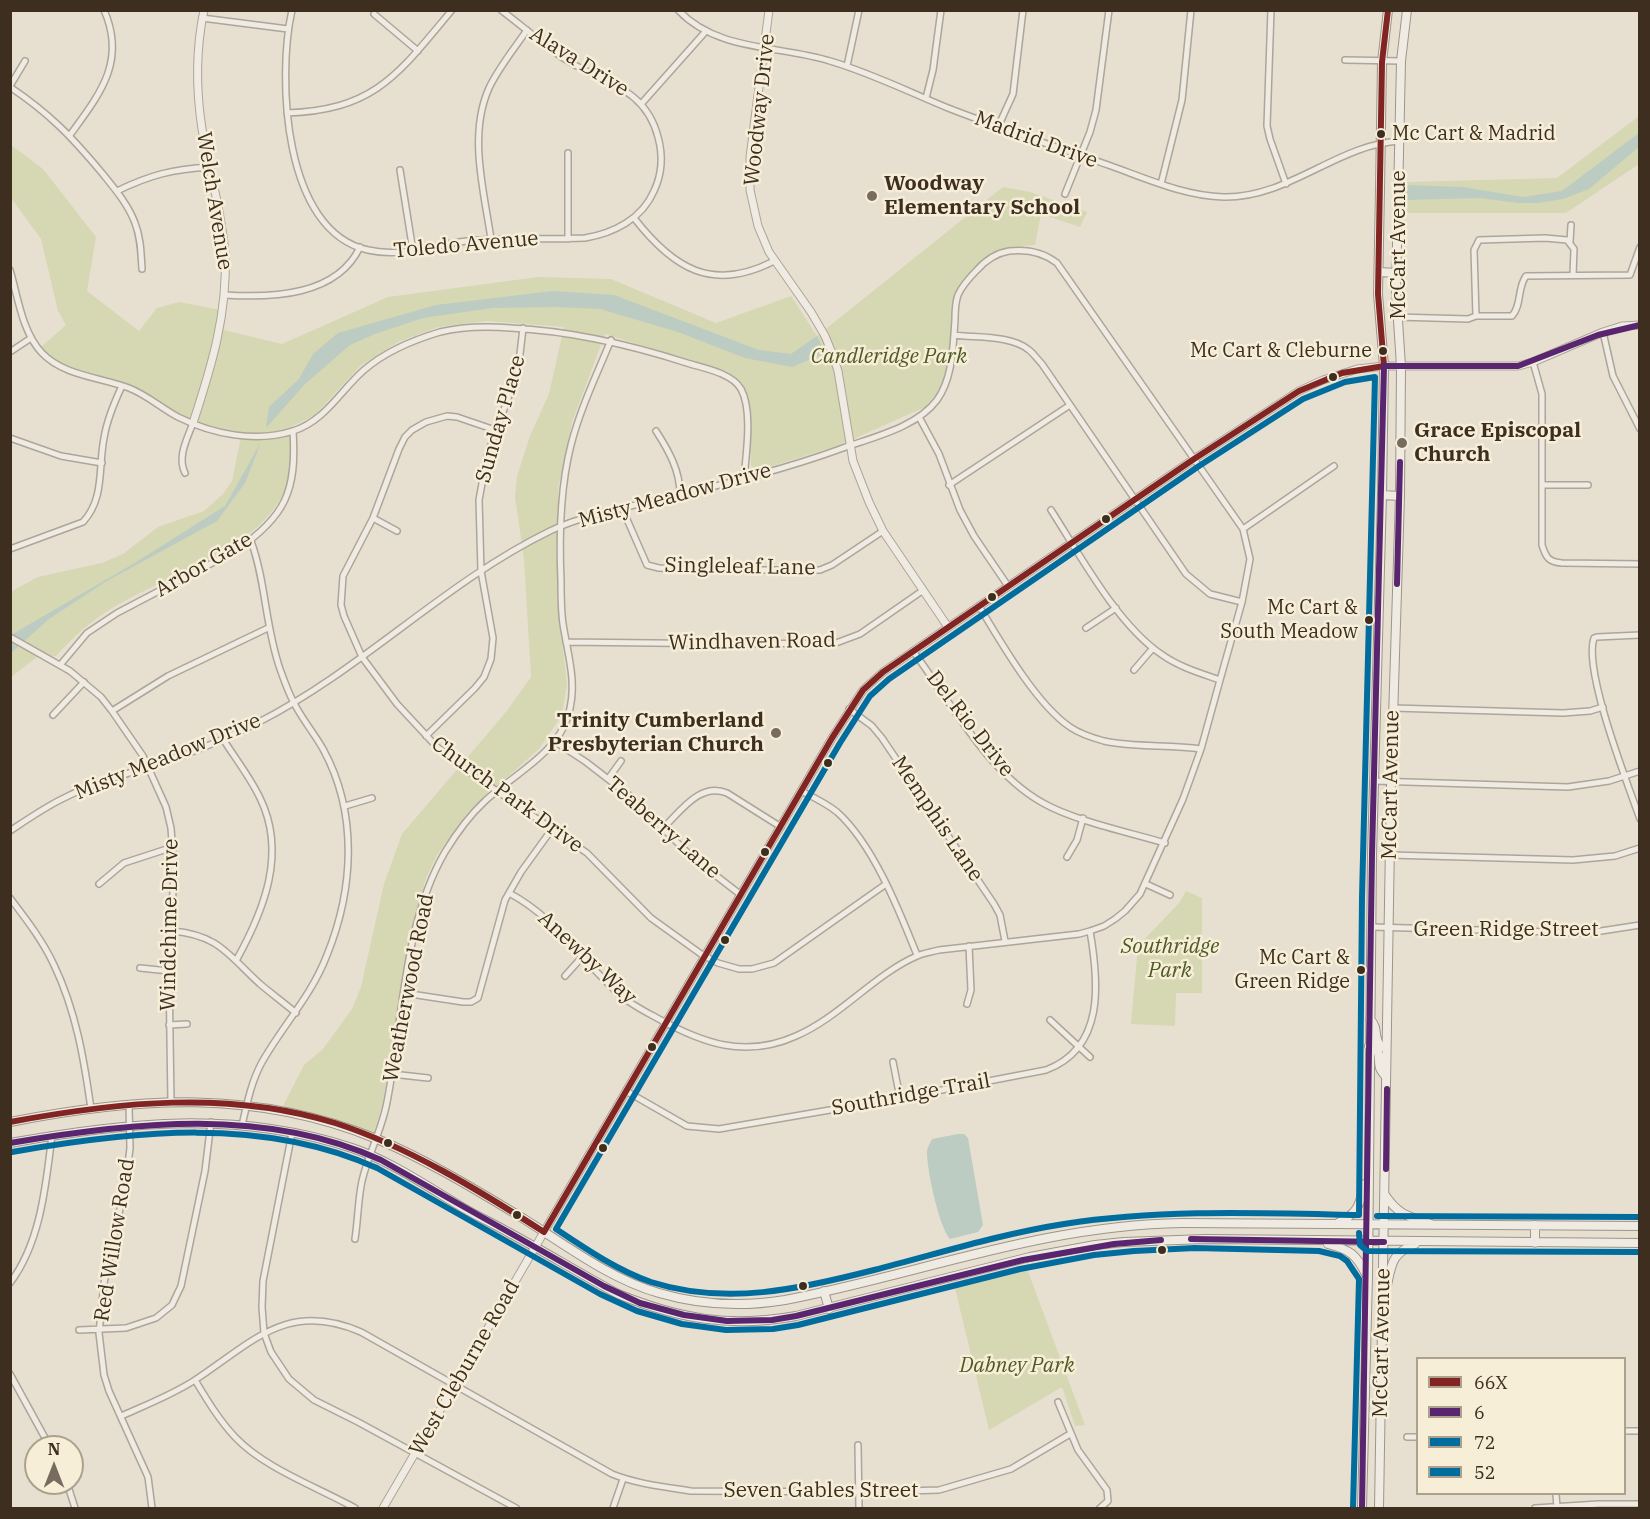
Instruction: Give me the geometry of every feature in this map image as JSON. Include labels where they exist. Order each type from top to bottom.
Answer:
[{"type":"main road","name":"McCart Avenue","points":[[1362,1509],[1368,1277],[1374,781],[1384,366],[1379,306],[1382,62],[1388,10]]},
{"type":"main road","name":"McCart Avenue","points":[[1379,1509],[1391,782],[1400,496],[1401,366],[1397,273],[1401,61],[1407,10]]},
{"type":"main road","points":[[1379,272],[1397,273]]},
{"type":"main road","points":[[1382,495],[1400,496]]},
{"type":"main road","points":[[1370,1018],[1376,1026],[1378,1044],[1381,1047],[1387,1047]]},
{"type":"main road","points":[[1369,1046],[1378,1052],[1380,1069],[1387,1078]]},
{"type":"main road","points":[[10,1122],[129,1105],[213,1101],[320,1119],[406,1151],[516,1214],[596,1265],[659,1293],[701,1302],[749,1304],[785,1300],[1023,1242],[1065,1233],[1137,1224],[1640,1226]]},
{"type":"main road","points":[[11,1142],[130,1125],[211,1122],[292,1133],[353,1148],[618,1294],[641,1304],[685,1317],[723,1322],[754,1322],[796,1317],[1021,1260],[1068,1250],[1148,1240],[1640,1243]]},
{"type":"main road","points":[[1338,1224],[1359,1208],[1368,1171]]},
{"type":"main road","points":[[1385,1194],[1393,1207],[1405,1216],[1439,1226]]},
{"type":"main road","points":[[1237,1240],[1238,1224]]},
{"type":"main road","points":[[1535,1225],[1535,1243]]},
{"type":"main road","points":[[1065,1233],[1068,1250]]},
{"type":"main road","points":[[1315,1241],[1346,1249],[1360,1261],[1368,1277]]},
{"type":"main road","points":[[1383,1304],[1393,1259],[1405,1248],[1419,1242]]},
{"type":"main road","points":[[824,1291],[829,1309]]},
{"type":"main road","points":[[1366,1372],[1381,1372]]},
{"type":"street","points":[[70,135],[99,95],[109,74],[112,33],[104,10]]},
{"type":"street","points":[[203,14],[288,29],[292,10]]},
{"type":"street","points":[[287,113],[322,109],[359,99],[379,89],[393,77],[452,10]]},
{"type":"street","name":"Alava Drive","points":[[501,10],[564,58],[628,92],[642,103],[651,117],[657,130],[661,166],[654,193],[634,218]]},
{"type":"street","name":"Madrid Drive","points":[[678,10],[697,27],[723,39],[805,54],[847,66],[998,127],[1184,191],[1225,197],[1259,193],[1286,184],[1381,143],[1400,141]]},
{"type":"street","name":"Woodway Drive","points":[[769,10],[750,157],[749,186],[758,226],[774,261],[811,312],[835,360],[853,461],[883,531],[948,627]]},
{"type":"street","points":[[847,66],[859,10]]},
{"type":"street","points":[[926,98],[933,70],[941,10]]},
{"type":"street","points":[[998,127],[1013,94],[1023,10]]},
{"type":"street","points":[[1065,194],[1081,156],[1096,110],[1109,10]]},
{"type":"street","points":[[1161,184],[1182,100],[1191,10]]},
{"type":"street","points":[[1271,10],[1267,126],[1286,184]]},
{"type":"street","name":"Welch Avenue","points":[[193,423],[215,350],[223,314],[226,280],[223,234],[202,127],[199,39],[203,14]]},
{"type":"street","points":[[374,14],[417,51]]},
{"type":"street","name":"Toledo Avenue","points":[[288,29],[285,63],[290,140],[305,192],[324,222],[341,237],[368,250],[393,253],[413,252],[464,241],[568,239],[600,236],[626,225],[634,218]]},
{"type":"street","points":[[491,239],[482,171],[480,122],[489,90],[499,69],[527,30]]},
{"type":"street","points":[[642,103],[706,32]]},
{"type":"street","points":[[1345,60],[1401,61]]},
{"type":"street","points":[[25,61],[10,86],[35,104],[70,135],[117,191],[135,222],[139,235],[142,269]]},
{"type":"street","points":[[568,153],[568,239]]},
{"type":"street","points":[[117,191],[145,177],[163,172],[210,167]]},
{"type":"street","points":[[400,170],[413,252]]},
{"type":"street","points":[[634,218],[664,252],[688,268],[713,275],[727,276],[746,273],[774,261]]},
{"type":"street","points":[[1571,225],[1570,242],[1574,249],[1573,274]]},
{"type":"street","points":[[1476,316],[1474,250],[1479,240],[1545,238],[1570,242]]},
{"type":"street","points":[[225,295],[271,296],[322,283],[335,278],[345,269],[360,247]]},
{"type":"street","points":[[1398,317],[1468,319],[1476,316],[1512,316],[1515,313],[1520,287],[1526,276],[1630,275],[1640,247]]},
{"type":"street","name":"Misty Meadow Drive","points":[[11,830],[65,797],[223,739],[294,704],[481,571],[510,552],[559,528],[622,508],[744,479],[850,446],[919,417],[935,404],[949,374],[958,295],[980,266],[995,256],[1010,251],[1031,251],[1057,262],[1243,529]]},
{"type":"street","points":[[10,270],[31,338],[45,356],[60,366],[132,389],[177,416],[226,434],[242,436],[281,434],[316,420],[365,369],[395,350],[427,337],[456,328],[478,326],[523,328],[611,340],[716,372],[737,385],[742,391],[747,424],[744,479]]},
{"type":"street","name":"West Cleburne Road","points":[[383,1509],[849,709],[863,690],[883,672],[913,651],[1194,459],[1299,391],[1342,373],[1384,366],[1518,366],[1533,362],[1603,332],[1622,326],[1640,325]]},
{"type":"street","name":"Sunday Place","points":[[426,736],[484,677],[491,659],[493,638],[481,571],[480,500],[487,456],[516,379],[523,328]]},
{"type":"street","points":[[1603,332],[1613,376],[1640,429]]},
{"type":"street","points":[[954,335],[1001,340],[1022,345],[1042,364],[1186,574],[1210,594],[1242,602]]},
{"type":"street","points":[[10,352],[31,338]]},
{"type":"street","name":"Weatherwood Road","points":[[354,1239],[359,1214],[361,1183],[378,1139],[387,1104],[419,914],[433,875],[446,851],[473,814],[486,800],[535,761],[554,741],[563,728],[571,704],[573,681],[562,622],[559,528],[571,445],[611,340]]},
{"type":"street","points":[[1533,362],[1542,394],[1542,545],[1545,557],[1555,563],[1640,564]]},
{"type":"street","points":[[10,549],[83,522],[92,513],[97,501],[107,420],[122,386]]},
{"type":"street","points":[[949,485],[1070,405]]},
{"type":"street","name":"Church Park Drive","points":[[495,430],[457,417],[447,416],[431,420],[412,429],[399,449],[373,518],[343,576],[341,597],[344,616],[362,657],[396,704],[426,736],[459,765],[594,859],[651,918],[718,963],[739,969],[752,969],[774,963],[886,884]]},
{"type":"street","points":[[919,417],[939,454],[960,510],[974,536],[1008,586]]},
{"type":"street","points":[[185,473],[182,461],[183,452],[193,423]]},
{"type":"street","name":"Arbor Gate","points":[[61,664],[87,633],[117,613],[235,551],[267,526],[287,498],[293,481],[295,466],[293,431]]},
{"type":"street","points":[[656,431],[674,462],[680,480],[680,494]]},
{"type":"street","points":[[10,438],[61,456],[102,463]]},
{"type":"street","points":[[801,791],[835,810],[865,848],[886,884],[917,955],[1005,941],[1079,934],[1104,926],[1125,911],[1146,884],[1183,799],[1201,749],[1242,602],[1250,559],[1243,529],[1334,466]]},
{"type":"street","points":[[1542,485],[1588,485]]},
{"type":"street","name":"Singleleaf Lane","points":[[622,508],[647,565],[659,568],[820,570],[832,565],[883,531]]},
{"type":"street","points":[[1051,510],[1116,608],[1153,648],[1175,663],[1220,680]]},
{"type":"street","points":[[373,518],[397,531]]},
{"type":"street","points":[[242,1125],[251,1088],[262,1062],[296,1013],[327,956],[344,900],[348,871],[345,806],[333,769],[322,747],[294,704],[273,651],[259,565],[251,540]]},
{"type":"street","name":"Windhaven Road","points":[[566,642],[836,643],[860,634],[922,591]]},
{"type":"street","points":[[979,606],[1001,644],[1025,677],[1048,707],[1070,727],[1105,741],[1201,749]]},
{"type":"street","points":[[1086,628],[1116,608]]},
{"type":"street","points":[[112,711],[168,676],[268,628]]},
{"type":"street","points":[[1640,635],[1597,636],[1594,638],[1592,648],[1592,664],[1603,707],[1640,819]]},
{"type":"street","name":"Windchime Drive","points":[[10,637],[61,664],[84,682],[112,711],[142,756],[166,807],[173,847],[174,891],[169,971],[171,1102]]},
{"type":"street","points":[[1134,670],[1153,648]]},
{"type":"street","name":"Del Rio Drive","points":[[913,651],[972,735],[1010,778],[1045,804],[1165,843]]},
{"type":"street","points":[[52,715],[84,682]]},
{"type":"street","points":[[1393,708],[1563,713],[1590,711],[1603,707]]},
{"type":"street","name":"Memphis Lane","points":[[849,709],[872,726],[906,771],[994,904],[1000,915],[1005,941]]},
{"type":"street","points":[[223,739],[260,798],[272,839],[272,868],[262,908],[237,959]]},
{"type":"street","name":"Teaberry Lane","points":[[554,741],[630,796],[692,857],[741,895]]},
{"type":"street","points":[[608,779],[621,761]]},
{"type":"street","points":[[1374,781],[1568,787],[1598,783],[1640,771]]},
{"type":"street","points":[[663,828],[700,793],[712,789],[727,793],[781,827]]},
{"type":"street","points":[[345,806],[372,798]]},
{"type":"street","points":[[1067,856],[1077,840],[1083,818]]},
{"type":"street","points":[[404,993],[463,1002],[471,1002],[478,998],[498,922],[509,893],[552,829]]},
{"type":"street","points":[[99,884],[124,863],[173,847]]},
{"type":"street","points":[[1390,855],[1573,860],[1615,856],[1640,848]]},
{"type":"street","points":[[1146,884],[1170,895]]},
{"type":"street","name":"Anewby Way","points":[[509,893],[525,901],[561,932],[620,994],[635,1006],[698,1039],[725,1046],[742,1047],[780,1042],[797,1036],[834,1014],[917,955]]},
{"type":"street","points":[[10,898],[48,954],[69,1002],[85,1064],[91,1109]]},
{"type":"street","name":"Green Ridge Street","points":[[1372,927],[1588,933],[1640,925]]},
{"type":"street","points":[[172,931],[211,940],[237,959],[260,983],[296,1013]]},
{"type":"street","name":"Southridge Trail","points":[[626,1091],[687,1125],[704,1129],[719,1129],[1046,1070],[1063,1062],[1079,1047],[1086,1038],[1092,1020],[1096,969],[1090,931]]},
{"type":"street","points":[[967,1004],[971,990],[969,946]]},
{"type":"street","points":[[565,976],[583,956]]},
{"type":"street","points":[[140,968],[169,971]]},
{"type":"street","points":[[1050,1020],[1090,1057]]},
{"type":"street","points":[[169,1025],[187,1024]]},
{"type":"street","points":[[893,1062],[900,1098]]},
{"type":"street","points":[[392,1074],[428,1078]]},
{"type":"street","name":"Red Willow Road","points":[[129,1105],[126,1181],[104,1283],[99,1329],[104,1374],[147,1477],[152,1509]]},
{"type":"street","points":[[80,1330],[126,1328],[156,1318],[172,1305],[178,1294],[205,1171],[211,1122]]},
{"type":"street","points":[[292,1133],[264,1272],[262,1308],[264,1333],[280,1368],[298,1388],[314,1400],[516,1509]]},
{"type":"street","points":[[10,1283],[22,1263],[36,1229],[47,1177],[52,1135]]},
{"type":"street","name":"Seven Gables Street","points":[[121,1416],[195,1380],[264,1333],[282,1325],[317,1320],[344,1325],[361,1332],[623,1479],[691,1491],[939,1490],[1011,1468],[1070,1434]]},
{"type":"street","points":[[10,1374],[43,1435]]},
{"type":"street","points":[[195,1380],[219,1419],[243,1445],[261,1459],[355,1509]]},
{"type":"street","points":[[1058,1402],[1078,1450],[1107,1490],[1108,1498],[1100,1509]]},
{"type":"street","points":[[1407,1437],[1416,1437]]},
{"type":"street","points":[[858,1445],[859,1509]]},
{"type":"street","points":[[613,1509],[623,1479]]},
{"type":"street","points":[[1535,1509],[1640,1504]]},
{"type":"green space","points":[[1639,116],[1639,164],[1566,213],[1405,213],[1407,182],[1557,178]]},
{"type":"green space","name":"Candleridge Park","points":[[11,145],[43,169],[96,237],[87,291],[139,331],[157,308],[179,302],[226,311],[224,330],[282,344],[388,297],[538,277],[611,279],[716,323],[791,296],[817,336],[1003,187],[1030,192],[1087,212],[1080,227],[1041,214],[1035,245],[1004,248],[971,271],[956,298],[949,372],[941,389],[925,407],[840,445],[760,470],[754,470],[751,465],[748,403],[732,378],[710,367],[605,334],[572,422],[558,489],[558,604],[567,684],[562,715],[539,749],[468,812],[437,855],[426,878],[411,931],[382,1106],[374,1132],[283,1106],[304,1065],[323,1049],[352,1009],[361,987],[384,884],[402,834],[506,712],[531,677],[524,559],[515,497],[517,476],[530,436],[549,394],[564,327],[487,321],[438,327],[398,342],[360,366],[315,415],[291,427],[291,464],[287,486],[273,510],[254,530],[231,547],[206,561],[126,600],[90,623],[56,656],[37,657],[11,677],[12,591],[38,577],[102,563],[123,554],[158,527],[204,511],[223,494],[232,481],[242,432],[206,425],[126,385],[66,367],[40,348],[66,325],[58,311],[41,239],[11,198]]},
{"type":"green space","name":"Southridge Park","points":[[1186,891],[1202,898],[1202,993],[1176,993],[1175,1026],[1131,1024],[1138,946],[1179,903]]},
{"type":"green space","name":"Dabney Park","points":[[1026,1266],[1085,1425],[1075,1426],[1062,1387],[989,1430],[954,1284]]},
{"type":"shaded area","points":[[1639,133],[1639,147],[1589,189],[1563,199],[1539,203],[1480,198],[1406,200],[1406,185],[1463,187],[1523,197],[1562,191]]},
{"type":"shaded area","points":[[553,291],[614,295],[759,350],[791,354],[817,336],[825,353],[792,367],[745,358],[678,332],[600,309],[492,308],[423,318],[350,345],[305,384],[266,428],[269,407],[299,379],[313,354],[338,333],[436,305]]},
{"type":"shaded area","points":[[261,442],[245,483],[217,521],[105,582],[49,619],[11,653],[11,635],[133,564],[225,506]]},
{"type":"shaded area","points":[[964,1134],[968,1138],[983,1225],[978,1232],[950,1239],[934,1198],[927,1151],[932,1139]]},
{"type":"transit line","name":"66X","points":[[1384,366],[1378,294],[1382,62],[1388,10]]},
{"type":"transit line","name":"6","points":[[1362,1508],[1372,854],[1384,366],[1518,366],[1598,335],[1640,325]]},
{"type":"transit line","name":"66X","points":[[544,1232],[832,738],[863,690],[883,672],[1194,459],[1299,391],[1342,373],[1384,366]]},
{"type":"transit line","name":"72","points":[[1375,377],[1362,897],[1359,1215],[1211,1213],[1101,1219],[1016,1233],[818,1283],[735,1294],[707,1293],[651,1282],[614,1265],[556,1229],[840,743],[870,696],[889,679],[1199,466],[1303,399],[1345,382],[1375,377]]},
{"type":"transit line","name":"6","points":[[1397,584],[1400,462]]},
{"type":"transit line","name":"6","points":[[1386,1169],[1387,1089]]},
{"type":"transit line","name":"66X","points":[[10,1122],[91,1109],[173,1103],[255,1106],[295,1113],[335,1123],[389,1144],[469,1186],[544,1232]]},
{"type":"transit line","name":"6","points":[[10,1143],[104,1129],[198,1124],[245,1126],[291,1132],[337,1143],[381,1160],[604,1286],[640,1303],[684,1315],[727,1321],[772,1320],[796,1316],[1023,1260],[1114,1244],[1161,1240]]},
{"type":"transit line","name":"52","points":[[12,1152],[103,1138],[196,1133],[243,1135],[288,1141],[333,1152],[377,1168],[600,1294],[637,1311],[682,1324],[726,1330],[773,1329],[798,1325],[1020,1269],[1094,1255],[1195,1248],[1319,1251],[1340,1256],[1347,1261],[1359,1279],[1353,1508]]},
{"type":"transit line","name":"72","points":[[1377,1216],[1640,1217]]},
{"type":"transit line","name":"72","points":[[1359,1233],[1360,1245],[1367,1251],[1640,1252]]},
{"type":"transit line","name":"6","points":[[1191,1239],[1384,1242]]},
{"type":"place","name":"Mc Cart & Madrid","points":[[1381,134]]},
{"type":"place","name":"Woodway Elementary School","points":[[872,196]]},
{"type":"place","name":"Mc Cart & Cleburne","points":[[1383,351]]},
{"type":"place","name":"Grace Episcopal Church","points":[[1402,443]]},
{"type":"place","name":"Mc Cart & South Meadow","points":[[1369,620]]},
{"type":"place","name":"Trinity Cumberland Presbyterian Church","points":[[776,733]]},
{"type":"place","name":"Mc Cart & Green Ridge","points":[[1361,970]]}]
